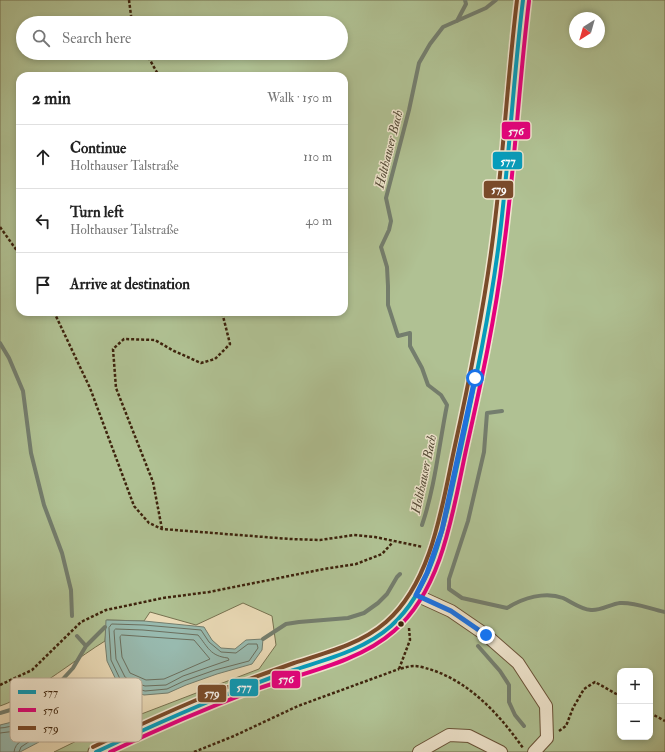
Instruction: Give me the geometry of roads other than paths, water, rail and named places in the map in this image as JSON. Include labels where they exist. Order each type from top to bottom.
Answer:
[{"type":"street","points":[[142,731],[204,702],[280,674],[352,650],[380,635],[402,616],[413,600],[427,573],[448,507],[494,278],[503,204],[523,0]]},
{"type":"street","points":[[413,600],[451,611],[486,635],[518,663],[546,706],[547,738],[534,752]]},
{"type":"street","points":[[419,752],[449,735],[469,736],[501,752]]},
{"type":"street","points":[[96,752],[118,742]]},
{"type":"water","points":[[106,620],[144,621],[204,627],[212,640],[221,648],[235,649],[246,640],[263,639],[262,650],[252,664],[217,674],[168,693],[144,695],[142,694],[142,678],[115,678],[107,661],[105,641]]},
{"type":"water","points":[[10,722],[10,742],[39,742],[20,752],[0,752],[0,725]]},
{"type":"waterway","points":[[457,21],[466,4],[465,0]]},
{"type":"waterway","name":"Holthauser Bach","points":[[422,525],[434,481],[447,405],[441,395],[428,385],[422,368],[410,346],[410,333],[398,336],[388,305],[387,267],[381,247],[389,230],[391,221],[386,198],[409,110],[419,63],[430,44],[443,27],[486,8],[496,0]]},
{"type":"waterway","points":[[0,343],[9,358],[23,391],[31,453],[44,505],[62,553],[71,590],[72,616]]},
{"type":"waterway","points":[[502,411],[487,413],[484,452],[468,521],[449,579],[449,589],[462,598],[507,608],[520,601],[542,595],[549,595],[563,598],[580,607],[591,610],[626,603],[665,612]]},
{"type":"waterway","name":"Holthauser Bach","points":[[263,639],[286,624],[348,618],[364,613],[378,603],[387,594],[400,574]]},
{"type":"waterway","name":"Holthauser Bach","points":[[64,678],[73,668],[86,646],[105,627]]},
{"type":"waterway","points":[[77,636],[86,646]]},
{"type":"waterway","points":[[478,646],[500,671],[509,685],[509,702],[515,715],[524,726]]},
{"type":"waterway","name":"Holthauser Bach","points":[[0,713],[10,710]]}]
